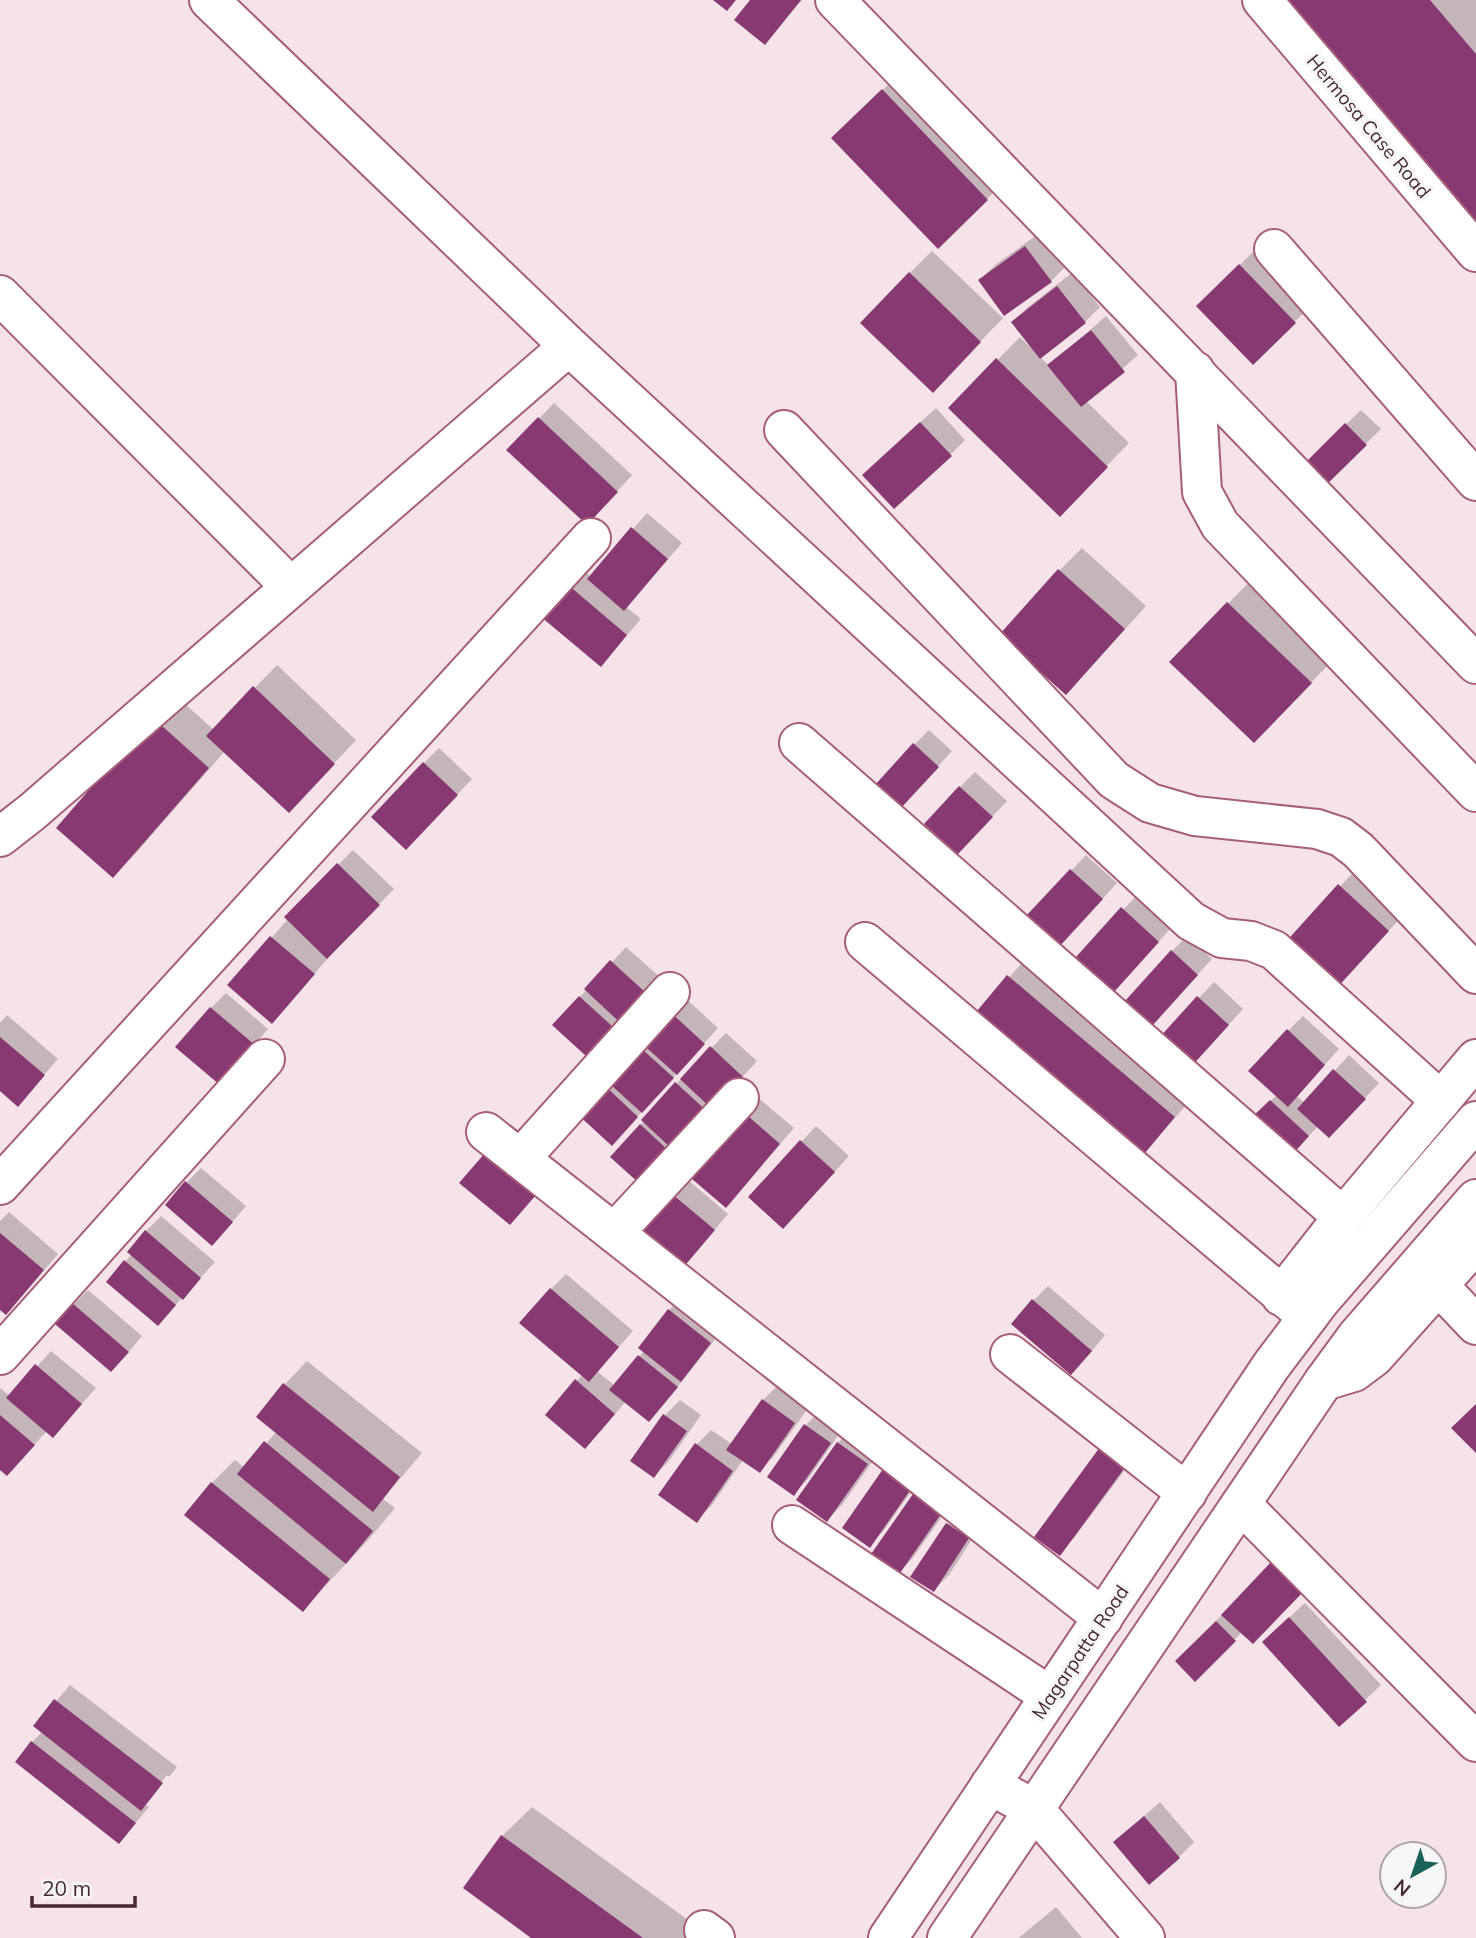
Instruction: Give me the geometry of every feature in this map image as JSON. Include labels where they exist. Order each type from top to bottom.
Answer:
[{"type":"main road","points":[[209,0],[569,346],[1191,921],[1222,938],[1251,941],[1273,950],[1441,1101]]},
{"type":"main road","points":[[835,0],[1476,664]]},
{"type":"main road","name":"Hermosa Case Road","points":[[1262,0],[1476,251]]},
{"type":"main road","points":[[1274,249],[1476,481]]},
{"type":"main road","points":[[0,295],[291,587]]},
{"type":"main road","points":[[0,836],[32,812],[569,346]]},
{"type":"main road","points":[[1195,371],[1202,492],[1220,525],[1476,792]]},
{"type":"main road","points":[[784,429],[1114,780],[1150,803],[1195,816],[1317,829],[1341,837],[1358,850],[1476,974]]},
{"type":"main road","points":[[0,1185],[591,538]]},
{"type":"main road","points":[[799,743],[1343,1217]]},
{"type":"main road","points":[[865,942],[1303,1305]]},
{"type":"main road","points":[[520,1158],[670,992]]},
{"type":"main road","points":[[0,1355],[265,1059]]},
{"type":"main road","points":[[1303,1305],[1343,1217],[1476,1059]]},
{"type":"main road","points":[[614,1233],[739,1098]]},
{"type":"main road","points":[[1303,1305],[1476,1121]]},
{"type":"main road","points":[[486,1132],[1103,1618]]},
{"type":"main road","points":[[947,1938],[1324,1381],[1357,1336],[1476,1199]]},
{"type":"main road","points":[[1324,1381],[1354,1372],[1374,1357],[1476,1243]]},
{"type":"main road","points":[[1438,1285],[1476,1325]]},
{"type":"main road","name":"Magarpatta Road","points":[[888,1938],[1271,1366],[1303,1305]]},
{"type":"main road","points":[[1010,1354],[1187,1493]]},
{"type":"main road","points":[[1241,1504],[1476,1742]]},
{"type":"main road","points":[[792,1525],[1050,1696]]},
{"type":"main road","points":[[990,1785],[1034,1809],[1145,1938]]},
{"type":"building","points":[[713,0],[736,0],[727,11]]},
{"type":"building","points":[[750,0],[801,0],[765,45],[734,20]]},
{"type":"building","points":[[1279,0],[1430,0],[1476,54],[1476,231]]},
{"type":"building","points":[[882,89],[988,200],[938,249],[831,138]]},
{"type":"building","points":[[1025,246],[1052,282],[1004,316],[978,280]]},
{"type":"building","points":[[1239,264],[1296,323],[1253,365],[1196,306]]},
{"type":"building","points":[[909,272],[981,342],[933,393],[860,323]]},
{"type":"building","points":[[1057,286],[1086,323],[1040,359],[1011,322]]},
{"type":"building","points":[[1091,330],[1125,372],[1081,407],[1047,365]]},
{"type":"building","points":[[996,358],[1108,467],[1060,517],[948,408]]},
{"type":"building","points":[[538,417],[618,492],[587,525],[506,450]]},
{"type":"building","points":[[920,422],[952,456],[894,509],[862,475]]},
{"type":"building","points":[[1345,423],[1367,445],[1319,492],[1298,470]]},
{"type":"building","points":[[631,527],[668,559],[624,611],[587,579]]},
{"type":"building","points":[[1058,569],[1125,629],[1066,695],[999,635]]},
{"type":"building","points":[[567,584],[627,635],[601,667],[540,616]]},
{"type":"building","points":[[1227,602],[1312,683],[1254,743],[1169,662]]},
{"type":"building","points":[[253,686],[335,764],[289,813],[206,736]]},
{"type":"building","points":[[152,717],[209,768],[113,878],[56,828]]},
{"type":"building","points":[[913,743],[939,767],[901,808],[875,785]]},
{"type":"building","points":[[423,762],[458,795],[406,850],[371,817]]},
{"type":"building","points":[[959,786],[993,817],[958,854],[924,824]]},
{"type":"building","points":[[337,863],[380,905],[327,959],[284,917]]},
{"type":"building","points":[[1070,869],[1103,899],[1059,947],[1026,916]]},
{"type":"building","points":[[1338,884],[1389,931],[1334,991],[1283,945]]},
{"type":"building","points":[[1121,907],[1159,942],[1114,992],[1076,957]]},
{"type":"building","points":[[270,936],[315,974],[272,1024],[227,985]]},
{"type":"building","points":[[1171,950],[1198,975],[1152,1026],[1125,1001]]},
{"type":"building","points":[[610,960],[656,1002],[629,1031],[584,989]]},
{"type":"building","points":[[1007,975],[1175,1117],[1140,1159],[972,1017]]},
{"type":"building","points":[[579,996],[624,1037],[597,1066],[552,1025]]},
{"type":"building","points":[[1197,996],[1229,1025],[1190,1068],[1158,1039]]},
{"type":"building","points":[[210,1007],[255,1045],[220,1085],[175,1047]]},
{"type":"building","points":[[668,1010],[705,1044],[677,1075],[639,1041]]},
{"type":"building","points":[[1287,1029],[1325,1065],[1288,1107],[1248,1071]]},
{"type":"building","points":[[0,1037],[45,1075],[18,1107],[0,1091]]},
{"type":"building","points":[[633,1041],[674,1078],[642,1113],[601,1076]]},
{"type":"building","points":[[710,1046],[743,1077],[713,1110],[680,1079]]},
{"type":"building","points":[[1333,1069],[1366,1099],[1329,1138],[1297,1109]]},
{"type":"building","points":[[601,1082],[638,1117],[612,1146],[574,1111]]},
{"type":"building","points":[[675,1082],[709,1113],[674,1151],[641,1120]]},
{"type":"building","points":[[1270,1100],[1309,1136],[1293,1154],[1250,1119]]},
{"type":"building","points":[[740,1109],[780,1144],[726,1208],[685,1173]]},
{"type":"building","points":[[640,1124],[670,1152],[640,1184],[610,1157]]},
{"type":"building","points":[[800,1140],[835,1172],[783,1229],[748,1197]]},
{"type":"building","points":[[485,1153],[536,1195],[510,1225],[459,1183]]},
{"type":"building","points":[[185,1181],[233,1222],[212,1246],[165,1205]]},
{"type":"building","points":[[672,1194],[715,1230],[676,1276],[633,1240]]},
{"type":"building","points":[[145,1230],[201,1278],[183,1300],[127,1252]]},
{"type":"building","points":[[0,1233],[44,1270],[6,1315],[0,1310]]},
{"type":"building","points":[[124,1260],[176,1305],[158,1326],[106,1282]]},
{"type":"building","points":[[550,1288],[619,1347],[589,1382],[519,1323]]},
{"type":"building","points":[[1032,1299],[1092,1351],[1071,1375],[1011,1324]]},
{"type":"building","points":[[72,1303],[129,1352],[111,1372],[55,1324]]},
{"type":"building","points":[[668,1309],[711,1343],[681,1382],[638,1348]]},
{"type":"building","points":[[638,1355],[678,1387],[649,1422],[609,1390]]},
{"type":"building","points":[[35,1364],[82,1404],[53,1438],[6,1398]]},
{"type":"building","points":[[575,1379],[615,1414],[585,1449],[545,1415]]},
{"type":"building","points":[[283,1383],[400,1477],[373,1512],[256,1417]]},
{"type":"building","points":[[762,1399],[795,1423],[760,1473],[726,1450]]},
{"type":"building","points":[[1476,1404],[1476,1453],[1451,1428]]},
{"type":"building","points":[[663,1414],[687,1431],[654,1478],[630,1461]]},
{"type":"building","points":[[0,1415],[35,1445],[7,1476],[0,1470]]},
{"type":"building","points":[[804,1424],[831,1443],[794,1496],[767,1477]]},
{"type":"building","points":[[264,1441],[373,1531],[346,1564],[237,1474]]},
{"type":"building","points":[[837,1442],[868,1464],[827,1522],[796,1500]]},
{"type":"building","points":[[695,1443],[733,1471],[697,1523],[658,1495]]},
{"type":"building","points":[[1100,1447],[1126,1466],[1060,1556],[1034,1537]]},
{"type":"building","points":[[883,1469],[911,1489],[870,1548],[842,1528]]},
{"type":"building","points":[[211,1482],[330,1579],[303,1612],[184,1515]]},
{"type":"building","points":[[913,1494],[941,1514],[898,1576],[869,1557]]},
{"type":"building","points":[[946,1523],[969,1538],[934,1592],[910,1577]]},
{"type":"building","points":[[1271,1562],[1303,1592],[1253,1644],[1221,1615]]},
{"type":"building","points":[[1289,1617],[1367,1702],[1339,1727],[1262,1642]]},
{"type":"building","points":[[1216,1621],[1236,1641],[1195,1682],[1175,1661]]},
{"type":"building","points":[[54,1699],[163,1783],[141,1811],[33,1726]]},
{"type":"building","points":[[31,1741],[136,1823],[119,1844],[15,1762]]},
{"type":"building","points":[[1144,1816],[1180,1858],[1149,1885],[1113,1842]]},
{"type":"building","points":[[501,1835],[643,1938],[531,1938],[463,1888]]}]
